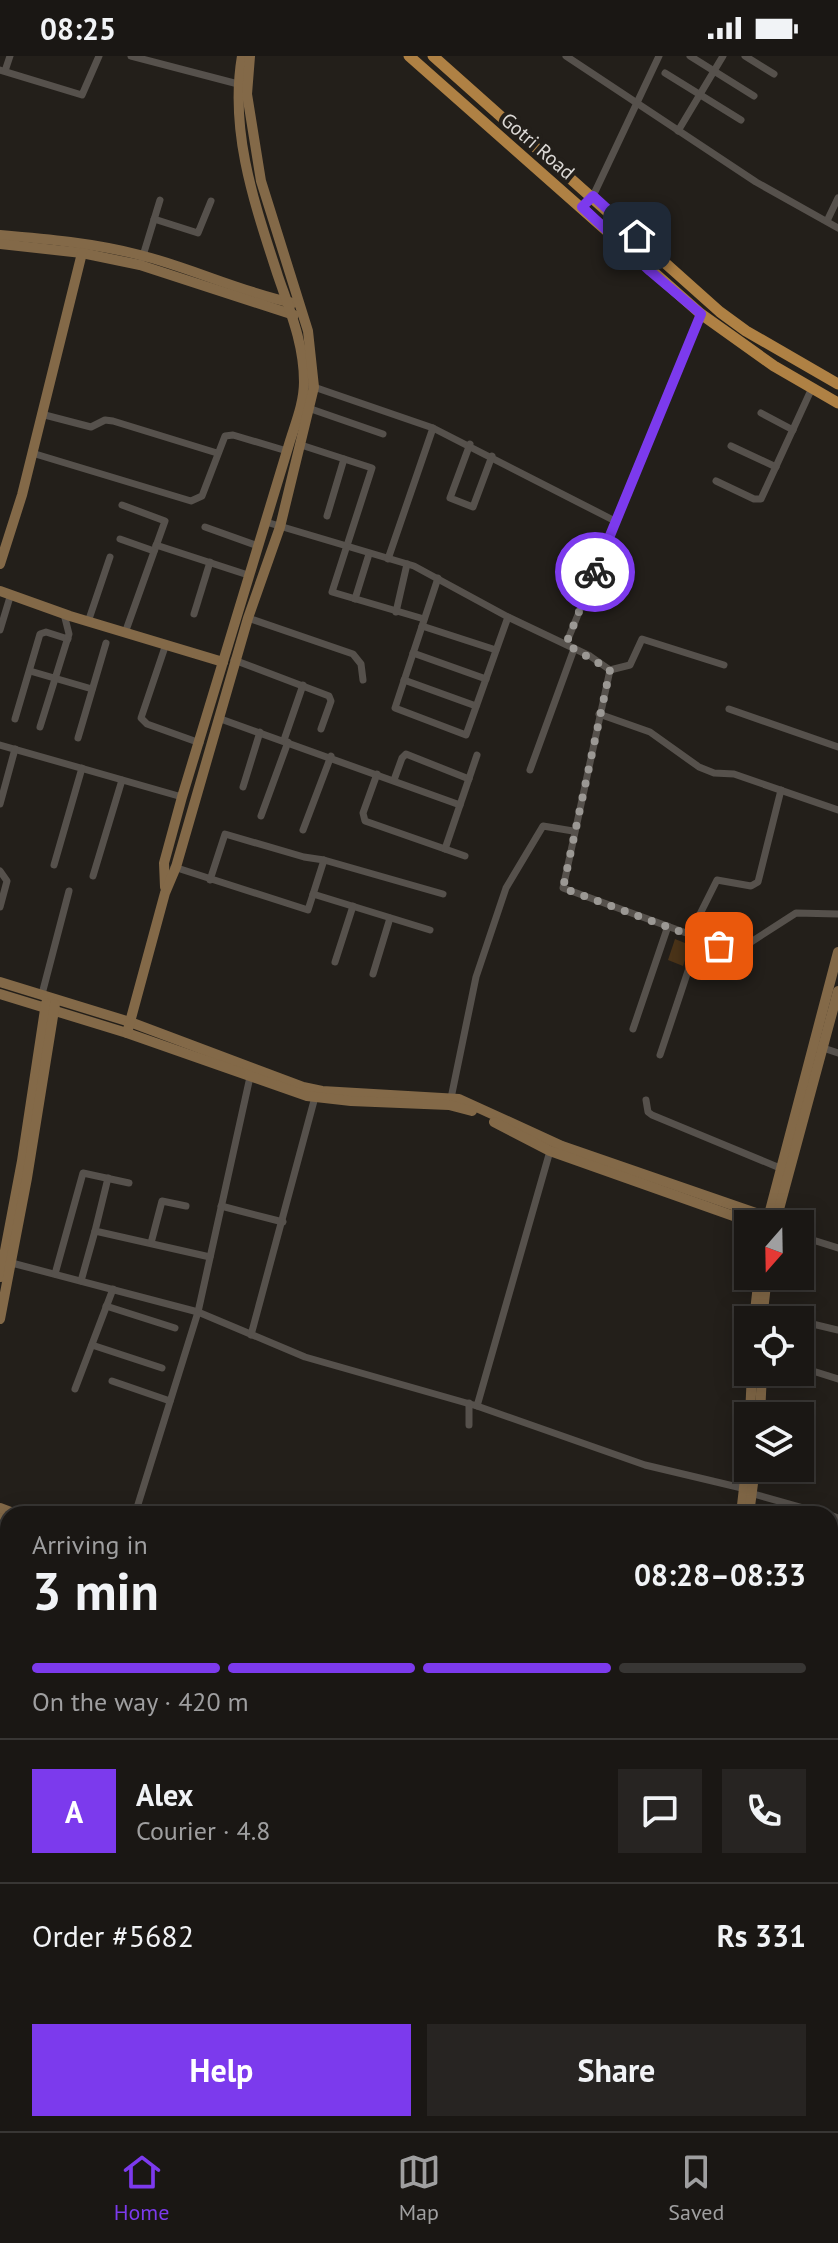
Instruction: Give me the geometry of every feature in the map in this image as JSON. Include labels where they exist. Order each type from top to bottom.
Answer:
[{"type":"main road","name":"Gotri Road","points":[[409,56],[701,314],[774,366],[838,403]]},
{"type":"main road","name":"Gotri Road","points":[[433,56],[733,322],[838,384]]},
{"type":"street","points":[[10,56],[2,71],[82,95],[99,56]]},
{"type":"street","points":[[131,56],[238,84]]},
{"type":"street","points":[[129,1027],[165,893],[176,867],[221,719],[248,618],[280,527],[311,409],[311,347],[298,316],[287,302],[252,195],[242,148],[238,84],[242,56]]},
{"type":"street","points":[[250,56],[247,94],[261,181],[301,305],[298,316]]},
{"type":"street","points":[[566,56],[756,182],[838,228]]},
{"type":"street","points":[[582,207],[593,196],[659,56]]},
{"type":"street","points":[[690,56],[754,96]]},
{"type":"street","points":[[678,131],[723,56]]},
{"type":"street","points":[[745,56],[774,74]]},
{"type":"street","points":[[665,73],[741,120]]},
{"type":"street","points":[[827,221],[838,198]]},
{"type":"street","points":[[141,260],[160,200]]},
{"type":"street","points":[[154,219],[198,233],[211,201]]},
{"type":"street","points":[[0,235],[74,241],[260,296],[301,305]]},
{"type":"street","points":[[0,244],[141,260],[298,316]]},
{"type":"street","points":[[0,564],[32,453],[82,253]]},
{"type":"street","points":[[566,644],[701,314]]},
{"type":"street","points":[[309,385],[470,444],[615,521]]},
{"type":"street","points":[[165,893],[164,863],[182,797],[309,385]]},
{"type":"street","points":[[716,481],[757,501],[812,388]]},
{"type":"street","points":[[311,409],[383,434]]},
{"type":"street","points":[[761,413],[793,430]]},
{"type":"street","points":[[41,414],[91,427],[105,420],[113,421],[217,453]]},
{"type":"street","points":[[388,559],[433,428]]},
{"type":"street","points":[[32,453],[191,501],[202,496],[222,440],[228,434],[287,451]]},
{"type":"street","points":[[470,444],[450,498],[473,507],[492,456]]},
{"type":"street","points":[[301,445],[372,468],[332,592],[396,612],[496,650]]},
{"type":"street","points":[[731,446],[776,467]]},
{"type":"street","points":[[327,516],[344,459]]},
{"type":"street","points":[[122,505],[165,521],[125,633]]},
{"type":"street","points":[[266,522],[407,564],[566,644],[610,670],[630,665],[642,639],[724,665]]},
{"type":"street","points":[[205,527],[258,546]]},
{"type":"street","points":[[120,539],[248,575]]},
{"type":"street","points":[[355,599],[369,554]]},
{"type":"street","points":[[88,622],[110,557]]},
{"type":"street","points":[[194,614],[210,562]]},
{"type":"street","points":[[396,612],[407,564]]},
{"type":"street","points":[[438,578],[395,708],[466,735],[508,617]]},
{"type":"street","points":[[0,630],[5,594],[165,647],[237,661],[303,685],[331,699],[321,729]]},
{"type":"street","points":[[40,727],[68,639],[70,629],[64,614]]},
{"type":"street","points":[[248,618],[353,654],[361,664],[363,680]]},
{"type":"street","points":[[15,719],[40,634],[46,632],[68,639]]},
{"type":"street","points":[[78,738],[106,643]]},
{"type":"street","points":[[165,647],[141,718],[147,724],[200,743]]},
{"type":"street","points":[[530,770],[574,649]]},
{"type":"street","points":[[413,653],[486,679]]},
{"type":"street","points":[[610,670],[563,888],[737,949],[796,913],[838,914]]},
{"type":"street","points":[[30,671],[92,689]]},
{"type":"street","points":[[404,680],[476,706]]},
{"type":"street","points":[[261,816],[303,685]]},
{"type":"street","points":[[729,709],[838,747]]},
{"type":"street","points":[[599,714],[650,732],[699,767],[714,773],[734,774],[838,810]]},
{"type":"street","points":[[208,715],[331,756],[460,805]]},
{"type":"street","points":[[243,787],[260,732]]},
{"type":"street","points":[[0,745],[182,797]]},
{"type":"street","points":[[0,804],[15,749]]},
{"type":"street","points":[[394,780],[406,754],[469,779]]},
{"type":"street","points":[[445,849],[477,755]]},
{"type":"street","points":[[303,830],[331,756]]},
{"type":"street","points":[[54,865],[82,768]]},
{"type":"street","points":[[377,774],[363,813],[365,821],[465,856]]},
{"type":"street","points":[[93,876],[122,780]]},
{"type":"street","points":[[690,934],[717,880],[751,886],[758,882],[781,790]]},
{"type":"street","points":[[450,1101],[476,977],[506,888],[543,826],[573,831]]},
{"type":"street","points":[[210,880],[225,834],[443,894]]},
{"type":"street","points":[[164,863],[308,910],[324,860]]},
{"type":"street","points":[[0,871],[7,881],[0,907]]},
{"type":"street","points":[[0,1319],[69,891]]},
{"type":"street","points":[[313,894],[430,930]]},
{"type":"street","points":[[335,962],[353,906]]},
{"type":"street","points":[[373,974],[390,918]]},
{"type":"street","points":[[633,1029],[668,926]]},
{"type":"street","points":[[660,1055],[699,938]]},
{"type":"street","points":[[776,1210],[819,1046],[838,952]]},
{"type":"street","points":[[0,982],[313,1089],[450,1101],[562,1146],[740,1210]]},
{"type":"street","points":[[775,1210],[780,1168],[838,991]]},
{"type":"street","points":[[0,994],[49,1001]]},
{"type":"street","points":[[129,1027],[250,1077],[315,1097],[450,1101],[550,1151],[734,1216]]},
{"type":"street","points":[[819,1046],[838,1053]]},
{"type":"street","points":[[137,1506],[198,1312],[250,1077]]},
{"type":"street","points":[[251,1335],[315,1097]]},
{"type":"street","points":[[646,1100],[648,1112],[652,1115],[780,1168]]},
{"type":"street","points":[[469,1425],[550,1151]]},
{"type":"street","points":[[55,1274],[83,1173],[129,1183]]},
{"type":"street","points":[[81,1281],[108,1178]]},
{"type":"street","points":[[151,1243],[162,1201],[186,1206]]},
{"type":"street","points":[[221,1206],[283,1222]]},
{"type":"street","points":[[95,1231],[210,1257]]},
{"type":"street","points":[[814,1240],[838,1248]]},
{"type":"street","points":[[7,1262],[198,1312],[305,1357],[473,1405],[645,1465],[796,1506]]},
{"type":"street","points":[[0,1277],[7,1262]]},
{"type":"street","points":[[75,1389],[113,1289]]},
{"type":"street","points":[[106,1306],[175,1328]]},
{"type":"street","points":[[814,1324],[838,1330]]},
{"type":"street","points":[[92,1345],[162,1368]]},
{"type":"street","points":[[814,1371],[838,1379]]},
{"type":"street","points":[[112,1381],[170,1401]]},
{"type":"street","points":[[748,1482],[749,1506]]},
{"type":"street","points":[[744,1506],[751,1482]]},
{"type":"building","points":[[675,939],[690,945],[683,966],[668,960]]},
{"type":"way so far","points":[[595,572],[566,644],[610,670],[567,857],[563,888],[571,894],[719,946]]},
{"type":"route","points":[[595,572],[701,314],[582,207],[593,196],[637,236]]}]
